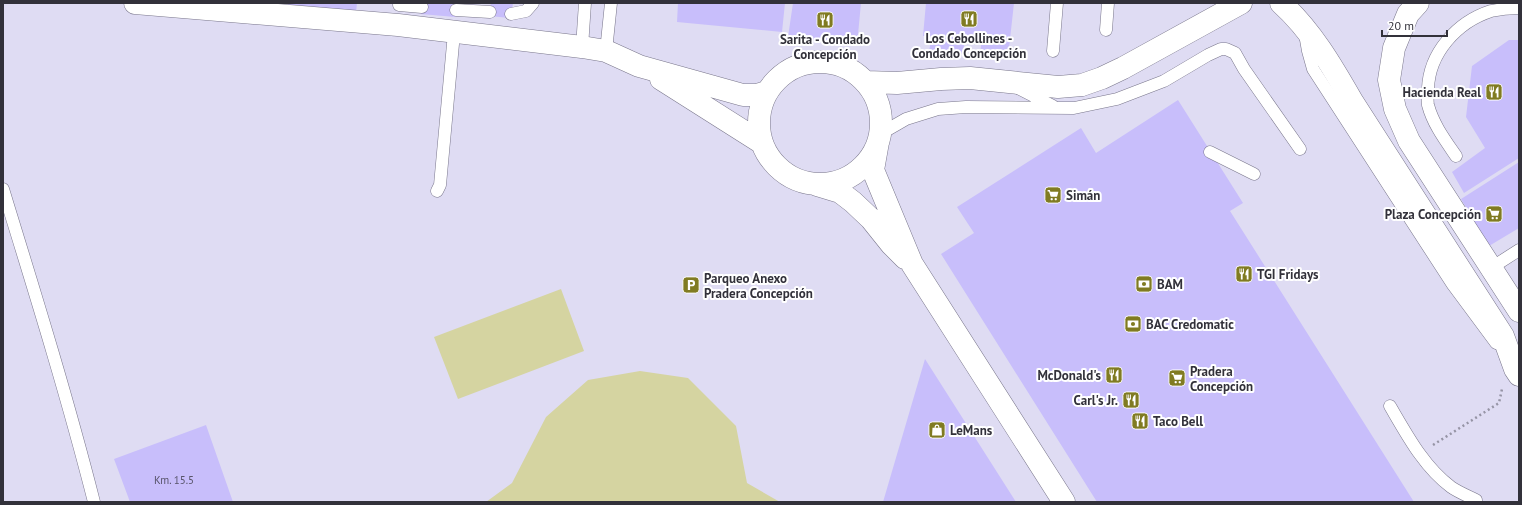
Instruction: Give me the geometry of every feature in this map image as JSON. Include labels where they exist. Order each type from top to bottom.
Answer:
[{"type":"street","points":[[136,3],[399,11],[454,33],[606,51],[639,66],[762,143]]},
{"type":"street","points":[[866,82],[897,83],[970,78],[1058,87],[1082,85],[1123,68],[1241,3]]},
{"type":"street","points":[[1280,3],[1315,41],[1339,78],[1352,101],[1503,336],[1517,372]]},
{"type":"street","points":[[1418,3],[1408,14],[1394,48],[1389,80],[1395,109],[1409,141],[1519,311]]},
{"type":"street","points":[[912,264],[891,244],[871,219],[840,192],[797,180],[782,171],[770,159],[762,143],[759,126],[761,108],[767,92],[775,81],[786,72],[801,65],[819,62],[836,63],[853,71],[866,82],[874,94],[879,106],[881,120],[873,170],[912,264],[1064,502]]},
{"type":"street","points":[[639,66],[743,95],[756,95],[767,92]]},
{"type":"street","points":[[814,184],[834,183],[853,175],[868,161],[879,138]]},
{"type":"lane","points":[[511,14],[526,11],[533,3]]},
{"type":"lane","points":[[582,47],[585,3]]},
{"type":"lane","points":[[606,51],[610,3]]},
{"type":"lane","points":[[1052,51],[1057,3]]},
{"type":"lane","points":[[1106,30],[1108,3]]},
{"type":"lane","points":[[399,11],[422,7]]},
{"type":"lane","points":[[456,10],[477,7],[490,12]]},
{"type":"lane","points":[[1456,156],[1436,126],[1428,103],[1428,80],[1435,57],[1450,37],[1470,21],[1492,11],[1519,8]]},
{"type":"lane","points":[[437,191],[440,185],[454,33]]},
{"type":"lane","points":[[1306,33],[1308,51],[1313,69],[1317,76],[1453,285],[1517,372]]},
{"type":"lane","points":[[879,138],[906,119],[938,109],[966,107],[1022,107],[1058,109],[1095,104],[1138,92],[1164,81],[1217,51],[1226,49],[1235,52],[1244,69],[1300,149]]},
{"type":"lane","points":[[1006,82],[1058,109]]},
{"type":"lane","points":[[1210,152],[1254,174]]},
{"type":"lane","points":[[3,189],[55,357],[77,433],[94,502]]},
{"type":"lane","points":[[1491,268],[1519,250]]},
{"type":"lane","points":[[1390,406],[1408,437],[1427,464],[1451,487],[1476,500],[1476,502]]},
{"type":"path","points":[[1420,454],[1499,403],[1504,378],[1517,372]]},
{"type":"green space","points":[[561,289],[584,351],[458,399],[434,337]]},
{"type":"green space","points":[[640,371],[688,378],[736,426],[747,483],[780,502],[486,502],[512,483],[546,417],[588,380]]},
{"type":"building","points":[[288,3],[357,3],[356,13],[288,7]]},
{"type":"building","points":[[422,3],[456,3],[455,17],[421,14]]},
{"type":"building","points":[[491,3],[513,3],[511,18],[489,16]]},
{"type":"building","points":[[678,3],[785,3],[782,32],[677,22]]},
{"type":"building","name":"Sarita - Condado Concepción","points":[[793,3],[861,3],[857,45],[788,37]]},
{"type":"building","name":"Los Cebollines - Condado Concepción","points":[[926,3],[1014,3],[1008,57],[980,54],[982,38],[965,36],[963,54],[929,51],[932,36],[923,36]]},
{"type":"building","name":"Hacienda Real","points":[[1509,40],[1519,40],[1519,158],[1464,193],[1452,172],[1485,148],[1466,117],[1472,66]]},
{"type":"building","name":"Pradera Concepción","points":[[1178,100],[1243,203],[1230,211],[1414,502],[1097,502],[941,254],[974,233],[957,207],[1081,128],[1096,153]]},
{"type":"building","name":"Plaza Concepción","points":[[1519,162],[1519,228],[1489,246],[1461,199]]},
{"type":"building","name":"LeMans","points":[[925,359],[1016,502],[883,502]]},
{"type":"building","points":[[206,425],[233,502],[130,502],[114,459]]},
{"type":"place","name":"Los Cebollines - Condado Concepción","points":[[969,19]]},
{"type":"place","name":"Sarita - Condado Concepción","points":[[825,20]]},
{"type":"place","name":"Hacienda Real","points":[[1494,92]]},
{"type":"place","name":"Simán","points":[[1053,195]]},
{"type":"place","name":"Plaza Concepción","points":[[1494,214]]},
{"type":"place","name":"TGI Fridays","points":[[1244,274]]},
{"type":"place","name":"BAM","points":[[1144,284]]},
{"type":"place","name":"Parqueo Anexo Pradera Concepción","points":[[691,285]]},
{"type":"place","name":"BAC Credomatic","points":[[1133,324]]},
{"type":"place","name":"McDonald's","points":[[1114,375]]},
{"type":"place","name":"Pradera Concepción","points":[[1177,378]]},
{"type":"place","name":"Carl's Jr.","points":[[1131,400]]},
{"type":"place","name":"Taco Bell","points":[[1140,421]]},
{"type":"place","name":"LeMans","points":[[937,430]]}]
